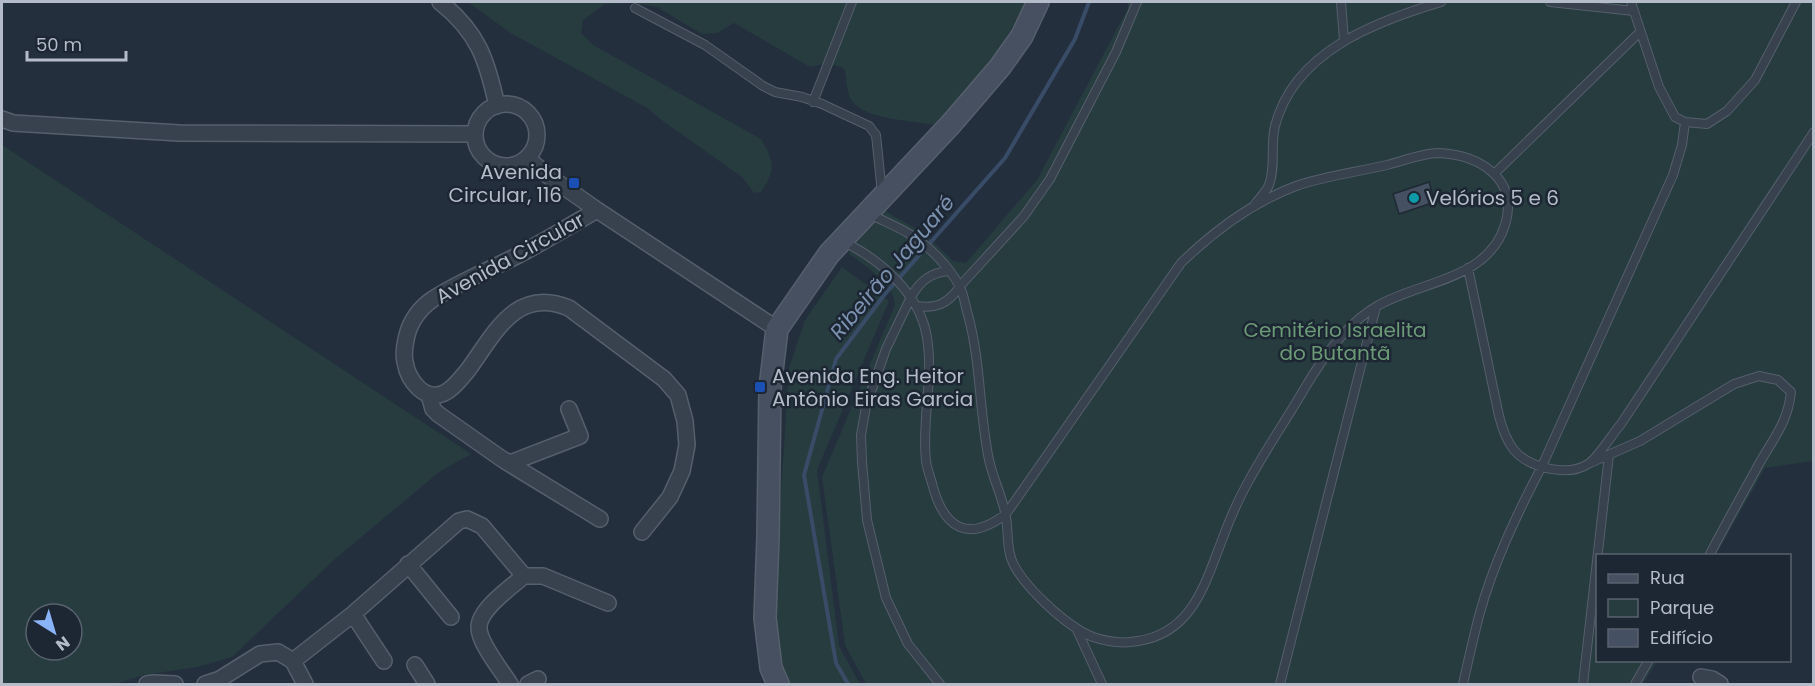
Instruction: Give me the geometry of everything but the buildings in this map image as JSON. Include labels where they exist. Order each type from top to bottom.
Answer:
[{"type":"main road","points":[[778,684],[771,668],[765,618],[770,388],[777,329],[829,254],[951,124],[1000,67],[1022,36],[1038,2]]},
{"type":"street","points":[[440,2],[463,22],[481,48],[497,106]]},
{"type":"street","points":[[497,106],[517,106],[526,112],[536,130],[533,150],[518,164],[498,165],[488,161],[476,144],[475,134],[481,116],[497,106]]},
{"type":"street","points":[[2,119],[13,123],[178,133],[475,134]]},
{"type":"street","name":"Avenida Circular","points":[[526,158],[597,210],[777,329]]},
{"type":"street","name":"Avenida Circular","points":[[597,210],[526,251],[454,286],[422,308],[409,328],[405,344],[405,362],[410,378],[417,387],[429,395],[433,408],[438,414],[505,461],[600,519]]},
{"type":"street","points":[[429,395],[444,394],[454,385],[500,327],[519,309],[540,301],[556,303],[569,308],[664,379],[678,395],[685,421],[687,445],[682,471],[670,497],[642,532]]},
{"type":"street","points":[[505,461],[510,463],[580,436],[569,409]]},
{"type":"street","points":[[292,661],[353,614],[459,521],[467,519],[482,526],[524,576]]},
{"type":"street","points":[[408,564],[451,617]]},
{"type":"street","points":[[510,684],[482,639],[479,627],[482,616],[492,604],[524,576],[543,576],[608,603]]},
{"type":"street","points":[[353,614],[384,661]]},
{"type":"street","points":[[205,684],[220,679],[260,654],[278,652],[292,661],[305,684]]},
{"type":"street","points":[[415,665],[427,684]]},
{"type":"street","points":[[1701,677],[1712,679],[1720,684]]},
{"type":"street","points":[[147,684],[175,684]]},
{"type":"lane","points":[[813,102],[852,2]]},
{"type":"lane","points":[[917,306],[930,308],[953,297],[960,286],[1024,216],[1050,179],[1116,52],[1137,2]]},
{"type":"lane","points":[[1341,2],[1344,40]]},
{"type":"lane","points":[[1253,207],[1269,185],[1273,131],[1280,106],[1310,65],[1344,40],[1413,10],[1441,2]]},
{"type":"lane","points":[[1550,2],[1634,11]]},
{"type":"lane","points":[[1630,2],[1659,87],[1675,117],[1685,122],[1707,124],[1742,98],[1755,80],[1796,2]]},
{"type":"lane","points":[[635,8],[705,45],[763,86],[775,92],[802,97],[869,126],[876,135],[882,197]]},
{"type":"lane","points":[[1494,174],[1641,32]]},
{"type":"lane","points":[[1463,684],[1479,615],[1495,568],[1673,175],[1682,145],[1685,122]]},
{"type":"lane","points":[[1589,464],[1621,424],[1814,132]]},
{"type":"lane","points":[[841,240],[854,246],[880,265],[903,286],[917,306],[925,328],[930,361],[925,431],[926,462],[937,502],[952,523],[959,528],[969,530],[982,528],[1006,514],[1181,263],[1203,242],[1253,207],[1297,186],[1436,153],[1470,158],[1489,169],[1504,185],[1509,206],[1504,228],[1493,246],[1475,265],[1454,277],[1424,285],[1377,306],[1341,336],[1306,385],[1247,483],[1223,535],[1206,584],[1188,614],[1166,632],[1147,640],[1123,644],[1096,638],[1077,630],[1034,593],[1017,570],[1009,549],[1006,514],[988,459],[977,356],[960,286],[942,262],[912,236],[867,213]]},
{"type":"lane","points":[[1468,268],[1503,431],[1515,451],[1550,470],[1571,470],[1640,441],[1734,384],[1759,376],[1778,380],[1791,392],[1790,404],[1777,437],[1762,459],[1710,554]]},
{"type":"lane","points":[[939,684],[908,644],[886,598],[867,519],[861,435],[866,406],[886,349],[911,297],[917,286],[926,278],[936,272],[948,271]]},
{"type":"lane","points":[[1281,684],[1377,306]]},
{"type":"lane","points":[[1597,554],[1609,455]]},
{"type":"lane","points":[[1582,684],[1596,565]]},
{"type":"lane","points":[[1077,630],[1102,684]]},
{"type":"lane","points":[[1635,684],[1648,662]]},
{"type":"green space","points":[[468,2],[1026,2],[997,52],[934,125],[886,118],[862,110],[849,95],[844,68],[828,63],[810,67],[734,23],[717,33],[702,34],[657,7],[633,3],[605,4],[583,20],[581,33],[593,45],[761,139],[772,166],[769,178],[761,192],[754,193],[742,177],[649,109],[509,32]]},
{"type":"green space","name":"Cemitério Israelita do Butantã","points":[[1128,2],[1813,2],[1813,461],[1765,468],[1717,554],[1596,554],[1596,662],[1656,662],[1643,684],[866,684],[845,645],[822,477],[895,305],[894,297],[884,283],[848,253],[885,211],[924,233],[953,261],[966,263],[1037,180],[1128,8]]},
{"type":"green space","points":[[2,145],[471,454],[439,472],[335,559],[232,657],[197,667],[144,675],[114,684],[2,683]]},
{"type":"green space","points":[[842,267],[889,301],[817,470],[839,646],[860,684],[783,684],[773,619],[789,368],[805,320]]},
{"type":"waterway","name":"Ribeirão Jaguaré","points":[[848,684],[836,663],[804,475],[836,359],[885,294],[1005,158],[1075,39],[1089,2]]},
{"type":"place","name":"Avenida Circular, 116","points":[[574,183]]},
{"type":"place","name":"Velórios 5 e 6","points":[[1414,198]]},
{"type":"place","name":"Avenida Eng. Heitor Antônio Eiras Garcia","points":[[760,387]]}]
